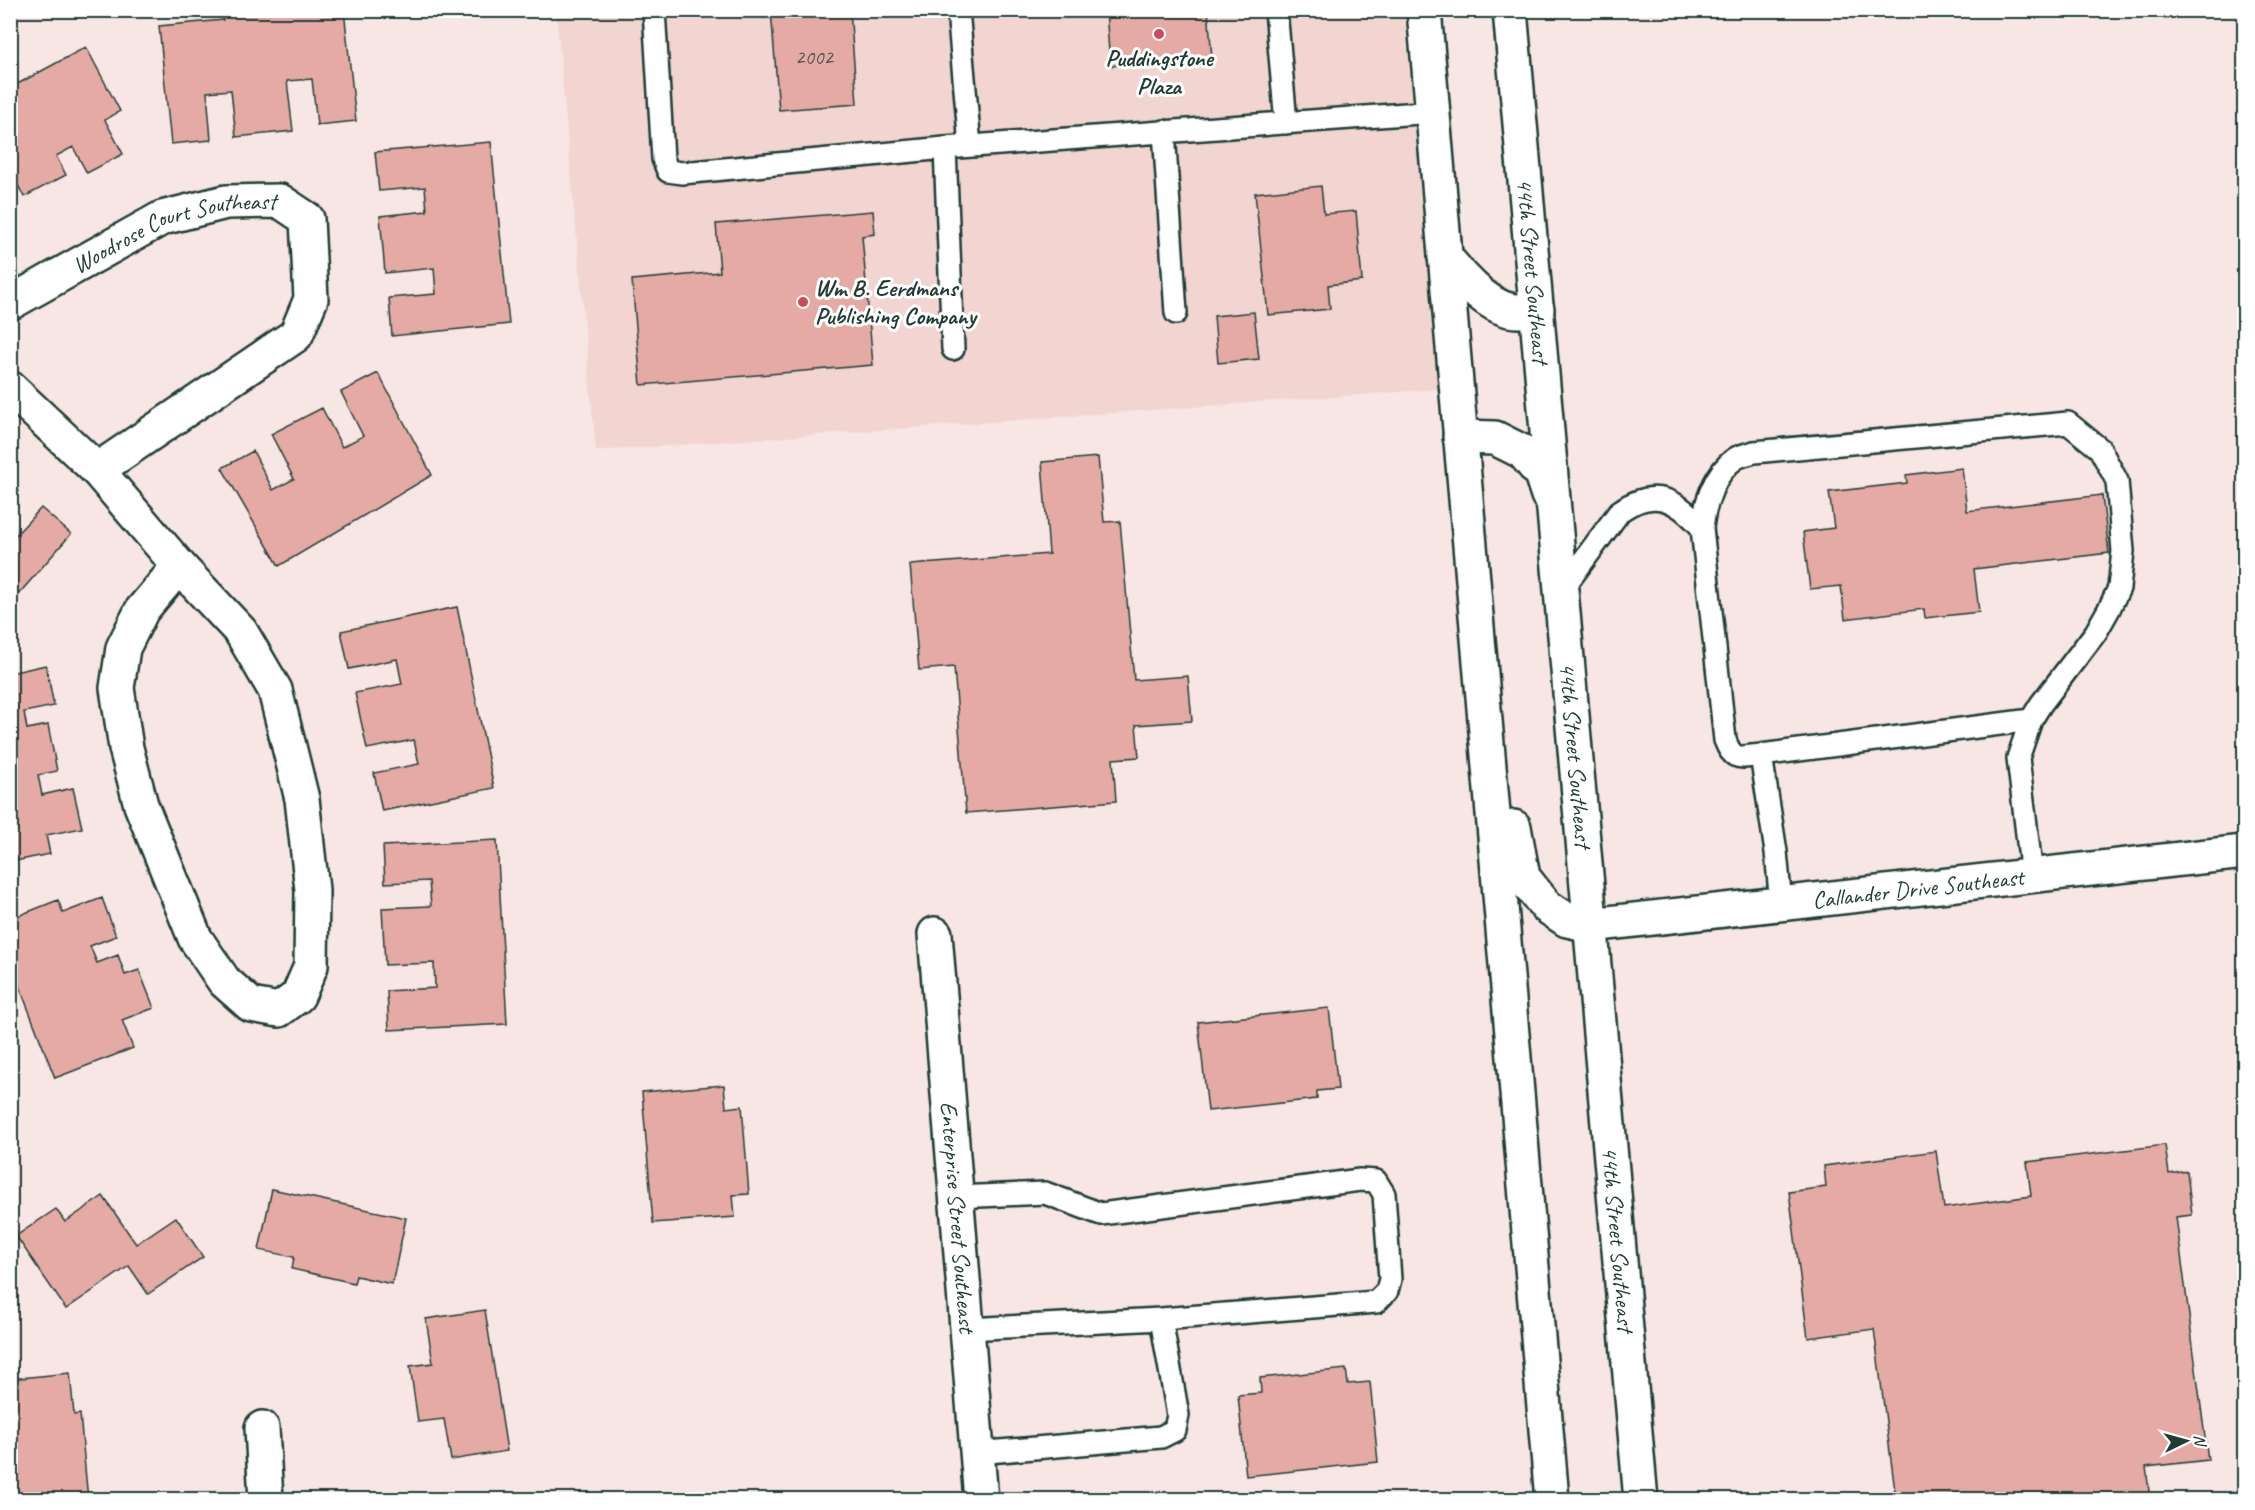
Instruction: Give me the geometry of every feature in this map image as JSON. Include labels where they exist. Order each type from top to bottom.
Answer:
[{"type":"main road","points":[[1424,10],[1552,1500]]},
{"type":"main road","name":"44th Street Southeast","points":[[1510,10],[1641,1500]]},
{"type":"main road","name":"Woodrose Court Southeast","points":[[10,303],[162,218],[226,202],[280,201],[307,219],[311,299],[296,335],[97,470]]},
{"type":"main road","points":[[1445,257],[1467,284],[1500,306],[1516,312],[1537,309]]},
{"type":"main road","points":[[10,388],[97,470],[179,566],[241,632],[276,690],[302,799],[312,890],[311,966],[298,996],[279,1010],[251,1005],[224,981],[195,938],[141,806],[126,748],[117,688],[123,648],[142,610],[179,566]]},
{"type":"main road","points":[[1460,437],[1495,438],[1523,452],[1541,474],[1554,514]]},
{"type":"main road","points":[[1476,609],[1523,877],[1546,906],[1567,920],[1590,926]]},
{"type":"main road","name":"Callander Drive Southeast","points":[[1590,926],[2244,852]]},
{"type":"main road","name":"Enterprise Street Southeast","points":[[935,934],[981,1500]]},
{"type":"main road","points":[[262,1428],[266,1500]]},
{"type":"lane","points":[[654,10],[663,159],[668,171],[682,173],[945,148],[1433,112]]},
{"type":"lane","points":[[958,10],[970,146]]},
{"type":"lane","points":[[1276,10],[1286,123]]},
{"type":"lane","points":[[1164,131],[1176,313]]},
{"type":"lane","points":[[945,148],[953,349]]},
{"type":"lane","points":[[2031,720],[1737,758],[1730,753],[1725,740],[1702,528],[1705,503],[1717,479],[1737,457],[1754,452],[2068,423],[2100,449],[2117,481],[2123,551],[2119,588],[2096,632],[2031,720],[2018,758],[2032,876]]},
{"type":"lane","points":[[1561,591],[1620,511],[1643,498],[1659,497],[1675,503],[1688,512],[1702,528]]},
{"type":"lane","points":[[1761,755],[1776,852],[1781,904]]},
{"type":"lane","points":[[956,1197],[1045,1193],[1101,1214],[1360,1180],[1376,1181],[1384,1194],[1390,1279],[1388,1291],[1376,1302],[1161,1319],[967,1329]]},
{"type":"lane","points":[[977,1453],[1161,1437],[1175,1430],[1178,1415],[1161,1319]]},
{"type":"shaded area","points":[[556,11],[1404,11],[1438,389],[596,451]]},
{"type":"building","points":[[222,10],[344,10],[356,121],[317,125],[312,79],[287,81],[293,131],[236,137],[231,90],[207,92],[211,140],[171,144],[159,26],[223,20]]},
{"type":"building","points":[[771,10],[850,10],[857,104],[779,110]]},
{"type":"building","name":"Puddingstone Plaza","points":[[1106,10],[1208,10],[1212,58],[1110,66]]},
{"type":"building","points":[[86,47],[120,111],[105,120],[123,154],[87,173],[73,147],[56,156],[66,175],[24,197],[16,181],[10,184],[10,88]]},
{"type":"building","points":[[491,142],[509,324],[392,336],[389,298],[436,294],[434,268],[385,273],[380,216],[427,211],[425,187],[379,191],[375,152]]},
{"type":"building","points":[[1321,186],[1324,214],[1356,211],[1362,281],[1328,285],[1330,309],[1268,315],[1255,193]]},
{"type":"building","points":[[873,211],[875,234],[862,236],[873,365],[641,385],[632,280],[720,272],[716,224]]},
{"type":"building","points":[[1254,312],[1259,359],[1218,363],[1214,316]]},
{"type":"building","points":[[378,373],[432,475],[279,566],[222,468],[253,451],[273,490],[294,479],[271,434],[322,408],[342,447],[363,436],[341,392]]},
{"type":"building","points":[[1098,457],[1104,522],[1120,521],[1134,680],[1188,676],[1192,721],[1136,725],[1139,757],[1113,759],[1116,801],[966,813],[954,667],[919,670],[910,565],[1049,554],[1042,462]]},
{"type":"building","points":[[1962,468],[1967,511],[2102,495],[2109,553],[1974,569],[1979,612],[1925,618],[1924,609],[1845,619],[1841,586],[1810,589],[1803,532],[1834,528],[1829,492],[1907,483],[1906,475]]},
{"type":"building","points":[[10,484],[19,491],[10,500]]},
{"type":"building","points":[[41,508],[71,534],[10,604],[10,541]]},
{"type":"building","points":[[457,607],[494,788],[382,811],[374,773],[419,764],[414,740],[367,749],[355,693],[402,684],[397,659],[349,669],[341,631]]},
{"type":"building","points":[[46,665],[54,706],[24,712],[27,729],[48,725],[57,771],[38,775],[42,795],[73,788],[82,828],[46,835],[50,854],[10,862],[10,673]]},
{"type":"building","points":[[497,840],[507,1024],[389,1030],[387,991],[435,988],[434,963],[385,965],[382,908],[431,906],[429,881],[385,883],[383,846]]},
{"type":"building","points":[[102,898],[116,936],[90,946],[97,963],[118,955],[125,975],[139,970],[154,1008],[122,1020],[133,1048],[55,1078],[10,962],[10,919],[58,900],[63,913]]},
{"type":"building","points":[[1329,1008],[1338,1089],[1317,1091],[1317,1099],[1208,1111],[1198,1022]]},
{"type":"building","points":[[724,1085],[726,1108],[742,1106],[749,1194],[733,1195],[735,1217],[653,1223],[642,1092]]},
{"type":"building","points":[[2165,1145],[2169,1174],[2187,1171],[2192,1215],[2176,1217],[2208,1460],[2146,1467],[2150,1500],[1832,1500],[1895,1491],[1874,1329],[1808,1338],[1789,1192],[1826,1187],[1824,1166],[1936,1151],[1944,1208],[2031,1196],[2027,1162]]},
{"type":"building","points":[[272,1189],[406,1218],[392,1284],[356,1276],[354,1283],[292,1269],[294,1257],[259,1250]]},
{"type":"building","points":[[103,1196],[136,1244],[176,1217],[203,1257],[148,1294],[129,1266],[66,1309],[16,1236],[56,1209],[65,1222]]},
{"type":"building","points":[[485,1310],[507,1451],[451,1460],[444,1419],[418,1422],[410,1366],[433,1363],[426,1319]]},
{"type":"building","points":[[1346,1369],[1348,1384],[1370,1382],[1378,1462],[1246,1476],[1238,1395],[1261,1393],[1260,1378]]},
{"type":"building","points":[[70,1373],[74,1415],[80,1414],[88,1500],[10,1500],[10,1379]]},
{"type":"building","points":[[872,1496],[873,1500],[827,1500]]},
{"type":"place","name":"Puddingstone Plaza","points":[[1159,34]]},
{"type":"place","name":"Wm B. Eerdmans Publishing Company","points":[[803,302]]}]
